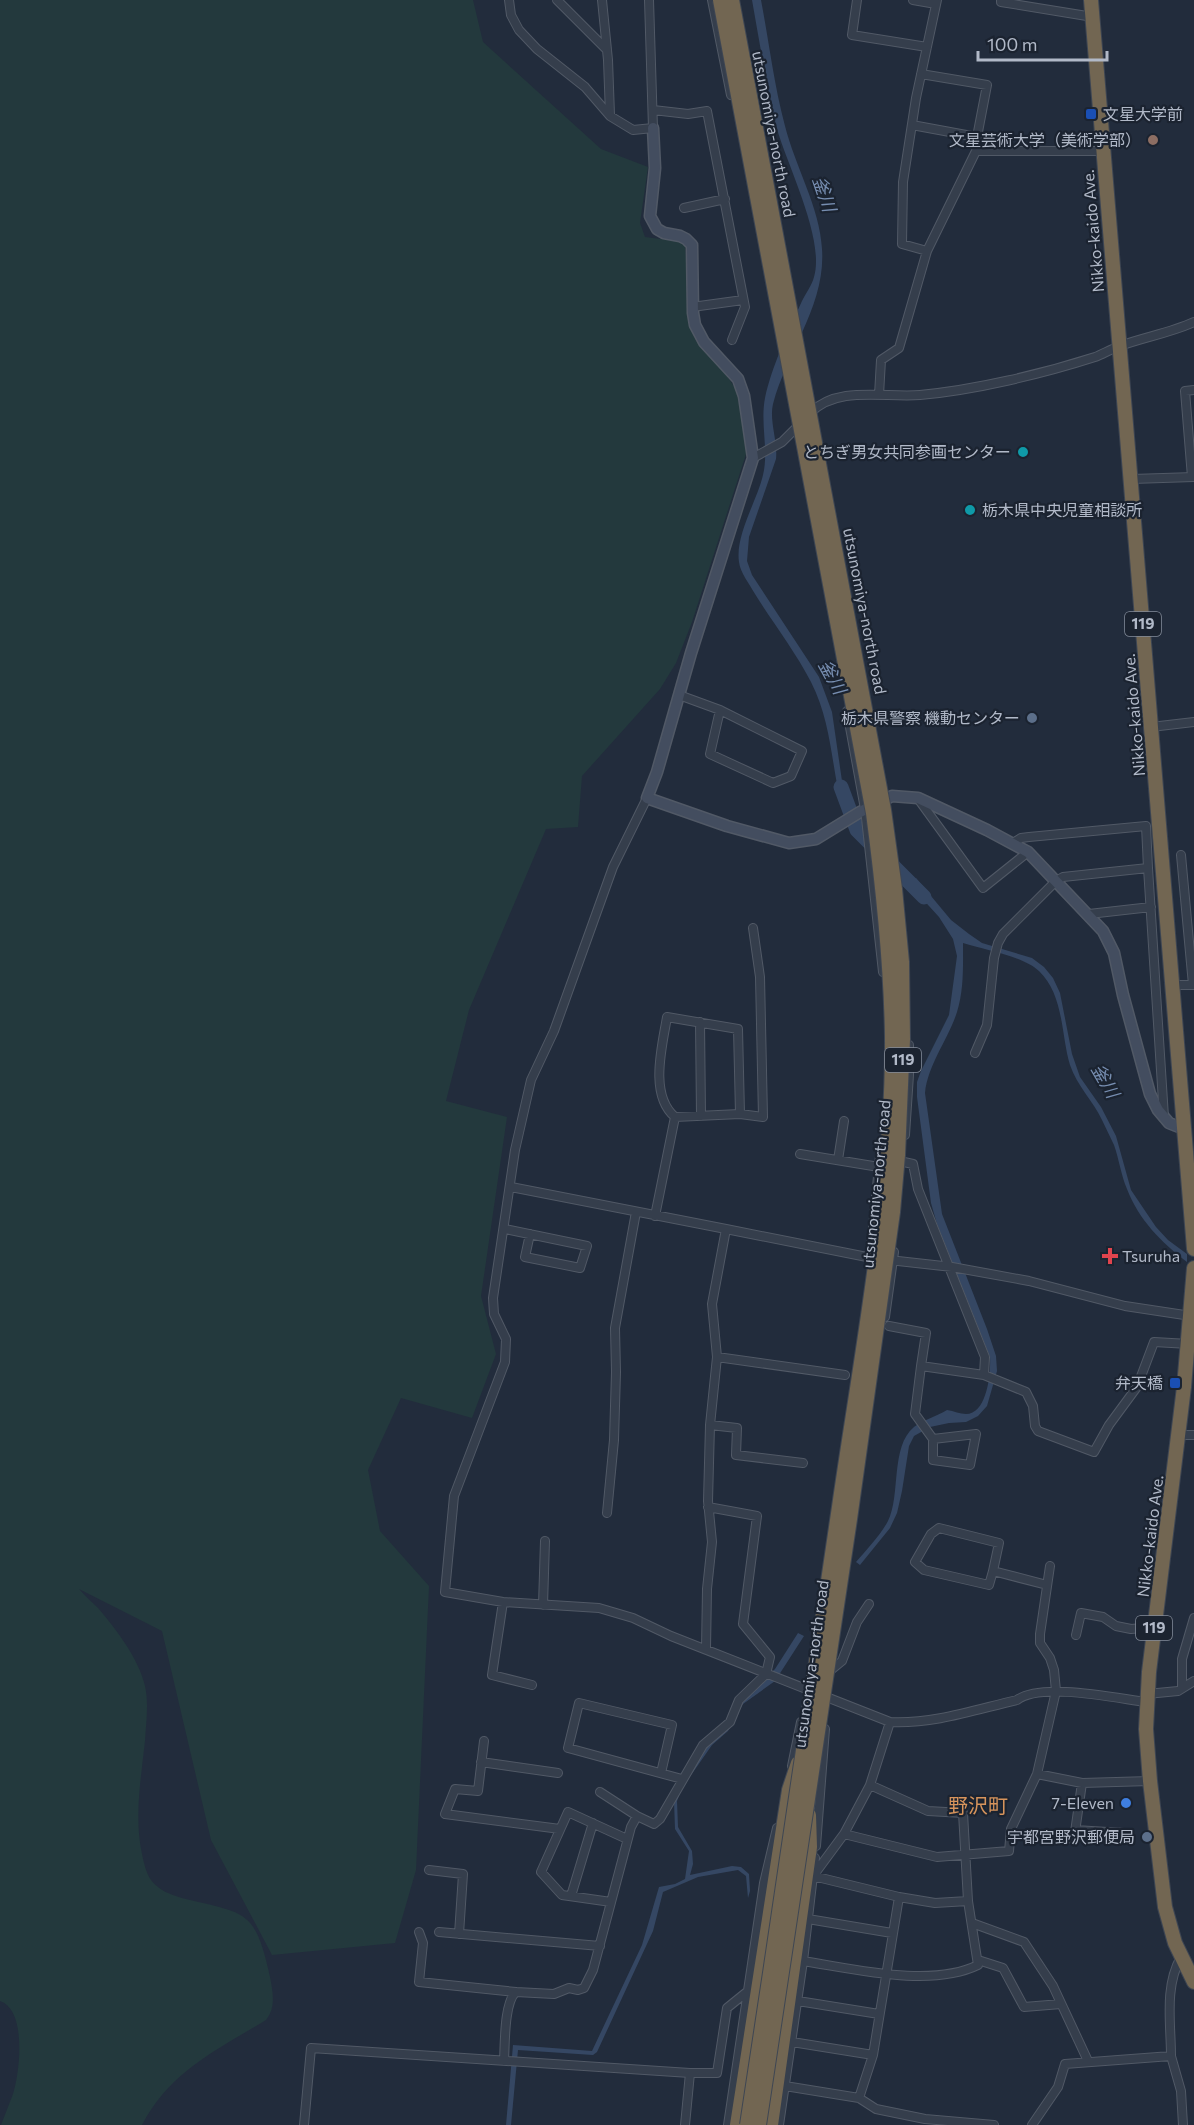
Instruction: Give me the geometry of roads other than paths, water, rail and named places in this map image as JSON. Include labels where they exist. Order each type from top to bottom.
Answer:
[{"type":"highway","name":"utsunomiya-north road","points":[[720,0],[859,730],[884,891],[890,963],[892,1040],[890,1100],[881,1210],[747,2125]]},
{"type":"highway","name":"utsunomiya-north road","points":[[732,0],[872,740],[895,890],[902,962],[903,1039],[902,1101],[892,1212],[850,1519],[759,2125]]},
{"type":"highway","name":"Nikko-kaido Ave.","points":[[1091,0],[1194,1249]]},
{"type":"highway","name":"Nikko-kaido Ave.","points":[[1194,1268],[1193,1317],[1189,1344],[1189,1388],[1179,1435],[1146,1698],[1150,1781],[1165,1907],[1180,1957],[1194,1982]]},
{"type":"highway","points":[[737,2125],[789,1790],[805,1741]]},
{"type":"highway","points":[[771,2125],[810,1847],[809,1795]]},
{"type":"street","points":[[509,0],[511,15],[519,30],[537,49],[585,87],[610,116],[633,130],[653,128]]},
{"type":"street","points":[[557,0],[607,50]]},
{"type":"street","points":[[602,0],[610,116]]},
{"type":"street","points":[[649,0],[655,168],[650,216],[657,229],[686,238],[692,245],[692,307],[695,325],[699,334],[738,379],[757,455],[679,695],[657,772],[647,798],[613,867],[554,1031],[531,1080],[515,1150],[493,1298],[494,1314],[506,1339],[505,1362],[454,1496],[445,1592],[503,1602],[599,1608],[633,1618],[671,1636],[890,1722],[913,1723],[939,1719],[1017,1700],[1024,1694],[1056,1691],[1146,1698],[1178,1690],[1194,1681]]},
{"type":"street","points":[[712,0],[796,428],[862,811],[886,1002],[884,1119],[870,1258],[808,1689],[764,1883],[728,2125]]},
{"type":"street","points":[[737,0],[887,798],[906,961],[909,1076],[904,1162],[893,1261],[827,1696],[813,1876],[798,2001],[779,2125]]},
{"type":"street","points":[[857,0],[852,35],[927,47]]},
{"type":"street","points":[[913,0],[936,2],[903,182],[902,244],[927,251]]},
{"type":"street","points":[[1001,0],[1001,2],[1093,17]]},
{"type":"street","points":[[912,125],[977,137],[987,85],[921,74]]},
{"type":"street","points":[[653,110],[688,114],[707,111],[745,307],[732,340]]},
{"type":"street","points":[[879,395],[881,360],[898,348],[927,251],[976,151],[1103,151]]},
{"type":"street","points":[[684,208],[724,199]]},
{"type":"street","points":[[692,307],[744,300]]},
{"type":"street","points":[[757,455],[782,442],[819,404],[841,397],[919,395],[987,384],[1066,366],[1098,356],[1119,346],[1178,330],[1194,322]]},
{"type":"street","points":[[1132,479],[1193,477],[1185,392],[1194,390]]},
{"type":"street","points":[[679,695],[720,710],[802,751],[791,776],[773,783],[710,754],[720,710]]},
{"type":"street","points":[[1152,727],[1194,722]]},
{"type":"street","points":[[647,798],[727,826],[789,843],[816,839],[892,796],[918,798],[1028,852],[1103,931],[1114,953],[1150,1094],[1164,1117],[1184,1129]]},
{"type":"street","points":[[918,798],[983,888],[1028,852]]},
{"type":"street","points":[[1013,843],[1021,838],[1146,826],[1164,1117]]},
{"type":"street","points":[[1172,985],[1194,985],[1191,931],[1181,855]]},
{"type":"street","points":[[975,1053],[987,1025],[994,958],[1003,934],[1056,880],[1070,876],[1148,868]]},
{"type":"street","points":[[1183,875],[1194,875]]},
{"type":"street","points":[[1089,914],[1150,907]]},
{"type":"street","points":[[740,1114],[738,1029],[667,1017],[661,1052],[659,1083],[668,1111],[675,1117],[740,1114],[763,1117],[760,977],[753,928]]},
{"type":"street","points":[[700,1022],[701,1116]]},
{"type":"street","points":[[655,1216],[675,1117]]},
{"type":"street","points":[[838,1160],[844,1121]]},
{"type":"street","points":[[800,1154],[879,1167]]},
{"type":"street","points":[[904,1162],[913,1164],[918,1189],[985,1357],[984,1375]]},
{"type":"street","points":[[511,1187],[870,1258],[948,1266],[1029,1281],[1125,1306],[1193,1317]]},
{"type":"street","points":[[606,1513],[614,1440],[615,1329],[636,1212]]},
{"type":"street","points":[[505,1229],[530,1234],[587,1246],[580,1268],[525,1257],[530,1234]]},
{"type":"street","points":[[706,1649],[707,1589],[712,1542],[708,1507],[710,1425],[717,1357],[712,1304],[726,1229]]},
{"type":"street","points":[[889,1326],[926,1333],[915,1414],[933,1439],[933,1460],[970,1465],[976,1434],[933,1439]]},
{"type":"street","points":[[921,1366],[984,1375],[1026,1392],[1033,1406],[1035,1426],[1038,1431],[1094,1452],[1109,1425],[1137,1387],[1154,1342],[1189,1344]]},
{"type":"street","points":[[717,1357],[845,1375]]},
{"type":"street","points":[[710,1425],[737,1428],[736,1455],[803,1463]]},
{"type":"street","points":[[1179,1435],[1194,1435]]},
{"type":"street","points":[[600,1792],[654,1824],[660,1819],[703,1745],[730,1722],[738,1700],[766,1674],[770,1657],[743,1624],[758,1516],[708,1507]]},
{"type":"street","points":[[939,1528],[999,1543],[993,1571],[989,1585],[924,1570],[915,1562],[931,1534],[939,1528]]},
{"type":"street","points":[[543,1605],[545,1541]]},
{"type":"street","points":[[844,1834],[937,1857],[1009,1851],[1011,1829],[1037,1774],[1056,1691],[1050,1658],[1040,1643],[1050,1566]]},
{"type":"street","points":[[993,1571],[1047,1585]]},
{"type":"street","points":[[503,1602],[492,1675],[532,1685]]},
{"type":"street","points":[[831,1670],[842,1661],[857,1622],[869,1604]]},
{"type":"street","points":[[1076,1635],[1081,1613],[1103,1617],[1116,1626],[1131,1629],[1154,1627]]},
{"type":"street","points":[[1182,1688],[1182,1659],[1194,1618]]},
{"type":"street","points":[[661,1773],[672,1725],[579,1703],[568,1748],[682,1779]]},
{"type":"street","points":[[813,1876],[844,1834],[870,1785],[890,1722]]},
{"type":"street","points":[[484,1742],[478,1791],[455,1789],[445,1814],[560,1829]]},
{"type":"street","points":[[481,1762],[558,1773]]},
{"type":"street","points":[[1037,1774],[1082,1783],[1150,1781]]},
{"type":"street","points":[[1034,1833],[1074,1839],[1082,1783]]},
{"type":"street","points":[[803,1961],[920,1977],[967,1971],[978,1965],[968,1901],[963,1813],[928,1811],[870,1785]]},
{"type":"street","points":[[611,1902],[562,1895],[541,1872],[568,1812],[627,1839]]},
{"type":"street","points":[[419,1932],[423,1943],[419,1982],[554,1994],[569,1988],[578,1990],[584,1988],[600,1946],[630,1827],[637,1816]]},
{"type":"street","points":[[571,1896],[593,1823]]},
{"type":"street","points":[[1075,1830],[1124,1833]]},
{"type":"street","points":[[429,1870],[463,1874],[459,1934]]},
{"type":"street","points":[[813,1876],[899,1897],[935,1903],[968,1901]]},
{"type":"street","points":[[859,2098],[873,2055],[899,1897]]},
{"type":"street","points":[[808,1919],[892,1933]]},
{"type":"street","points":[[972,1923],[1024,1942],[1053,1986],[1088,2061]]},
{"type":"street","points":[[439,1932],[600,1946]]},
{"type":"street","points":[[1180,1957],[1172,1971],[1170,1988],[1171,2056],[1181,2091],[1183,2125]]},
{"type":"street","points":[[978,1960],[1003,1968],[1024,2007],[1061,2004]]},
{"type":"street","points":[[304,2125],[311,2048],[717,2073],[727,2007],[748,1991]]},
{"type":"street","points":[[504,2061],[507,2018],[512,1996],[516,1992]]},
{"type":"street","points":[[798,2001],[879,2014]]},
{"type":"street","points":[[792,2042],[873,2055]]},
{"type":"street","points":[[1032,2125],[1058,2088],[1065,2064],[1171,2056]]},
{"type":"street","points":[[685,2125],[690,2073]]},
{"type":"street","points":[[785,2086],[859,2098],[876,2109],[925,2119],[994,2125]]},
{"type":"water","points":[[752,0],[761,0],[781,111],[789,141],[817,218],[822,249],[822,270],[812,309],[779,384],[773,404],[776,459],[749,537],[747,561],[752,575],[819,677],[832,712],[842,781],[849,805],[842,808],[827,729],[818,698],[798,659],[745,578],[739,562],[740,541],[765,466],[763,417],[765,398],[786,336],[813,280],[816,262],[804,203],[782,145],[773,113]]},
{"type":"water","points":[[916,878],[951,920],[969,934],[982,943],[1032,958],[1053,978],[1060,993],[1072,1054],[1080,1077],[1101,1107],[1116,1136],[1131,1190],[1156,1227],[1168,1240],[1187,1254],[1187,1262],[1152,1230],[1132,1200],[1114,1145],[1070,1065],[1061,1016],[1047,981],[1039,971],[1023,961],[963,943],[963,978],[959,1004],[930,1072],[925,1093],[942,1214],[987,1329],[996,1356],[997,1371],[987,1406],[978,1416],[966,1422],[930,1427],[914,1436],[909,1446],[897,1513],[890,1528],[860,1565],[856,1562],[888,1521],[892,1510],[899,1459],[907,1436],[914,1427],[947,1410],[964,1414],[973,1412],[983,1400],[990,1373],[990,1357],[937,1224],[931,1203],[917,1082],[949,1015],[957,956],[953,939],[939,917],[909,884]]},
{"type":"water","points":[[798,1633],[804,1636],[775,1681],[743,1704],[728,1731],[712,1745],[682,1788],[677,1801],[678,1827],[692,1851],[693,1864],[690,1875],[732,1866],[741,1867],[749,1874],[748,1898],[746,1876],[738,1870],[698,1877],[663,1892],[653,1931],[597,2052],[593,2055],[518,2050],[511,2125],[506,2125],[513,2045],[592,2051],[642,1945],[659,1887],[675,1884],[685,1879],[689,1851],[675,1829],[674,1801],[705,1746],[727,1728],[740,1703],[775,1669]]},
{"type":"waterway","name":"釜川","points":[[841,787],[857,830],[924,897]]},
{"type":"place","name":"文星大学前","points":[[1091,114]]},
{"type":"place","name":"文星芸術大学（美術学部）","points":[[1153,140]]},
{"type":"place","name":"とちぎ男女共同参画センター","points":[[1023,452]]},
{"type":"place","name":"栃木県中央児童相談所","points":[[970,510]]},
{"type":"place","name":"栃木県警察 機動センター","points":[[1032,718]]},
{"type":"place","name":"Tsuruha","points":[[1110,1256]]},
{"type":"place","name":"弁天橋","points":[[1175,1383]]},
{"type":"place","name":"7-Eleven","points":[[1126,1803]]},
{"type":"place","name":"宇都宮野沢郵便局","points":[[1147,1837]]},
{"type":"district","name":"野沢町","points":[[978,1806]]}]
